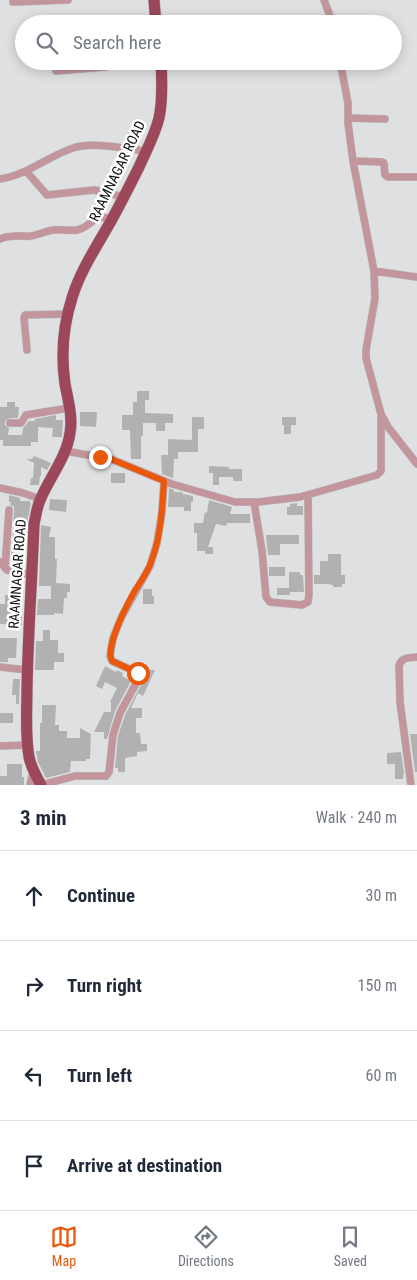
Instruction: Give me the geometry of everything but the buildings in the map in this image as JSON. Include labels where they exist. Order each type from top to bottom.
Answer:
[{"type":"highway","points":[[154,0],[155,15]]},
{"type":"highway","name":"RAAMNAGAR ROAD","points":[[41,785],[33,770],[28,745],[27,670],[34,524],[40,499],[65,451],[70,434],[70,408],[65,384],[63,349],[67,314],[72,297],[91,256],[124,197],[156,130],[159,115],[161,70]]},
{"type":"street","points":[[13,2],[68,0]]},
{"type":"street","points":[[324,0],[330,15]]},
{"type":"street","points":[[56,72],[76,70]]},
{"type":"street","points":[[342,70],[348,103],[353,161],[374,271],[375,298],[366,358],[381,414],[388,427],[417,464]]},
{"type":"street","points":[[348,118],[385,119]]},
{"type":"street","points":[[0,179],[17,175],[65,151],[84,146],[96,145],[146,151]]},
{"type":"street","points":[[353,161],[382,162],[384,163],[385,174],[388,177],[417,177]]},
{"type":"street","points":[[26,171],[47,195],[94,190],[124,197]]},
{"type":"street","points":[[0,238],[10,235],[33,236],[55,230],[81,229],[99,217],[103,216],[112,219]]},
{"type":"street","points":[[374,271],[417,277]]},
{"type":"street","points":[[27,350],[24,318],[26,315],[67,314]]},
{"type":"street","points":[[10,423],[21,422],[26,415],[70,408]]},
{"type":"street","points":[[65,451],[111,459],[164,481],[235,502],[300,497],[377,475],[381,471],[381,414]]},
{"type":"street","points":[[41,785],[75,776],[106,776],[109,772],[113,735],[120,713],[139,678],[138,673],[112,661],[110,656],[113,638],[122,616],[150,566],[161,524],[164,481]]},
{"type":"street","points":[[0,488],[24,493],[40,499]]},
{"type":"street","points":[[254,502],[262,552],[266,596],[270,602],[302,604],[308,602],[309,595],[308,495]]},
{"type":"street","points":[[9,510],[3,565],[10,570],[32,575]]},
{"type":"street","points":[[411,785],[400,702],[399,666],[404,658],[417,657]]},
{"type":"street","points":[[0,667],[27,670]]},
{"type":"street","points":[[0,746],[28,745]]},
{"type":"street","points":[[30,785],[33,770]]},
{"type":"route","points":[[100,457],[111,459],[164,481],[161,524],[150,566],[122,616],[113,638],[110,656],[112,661],[138,673]]}]
